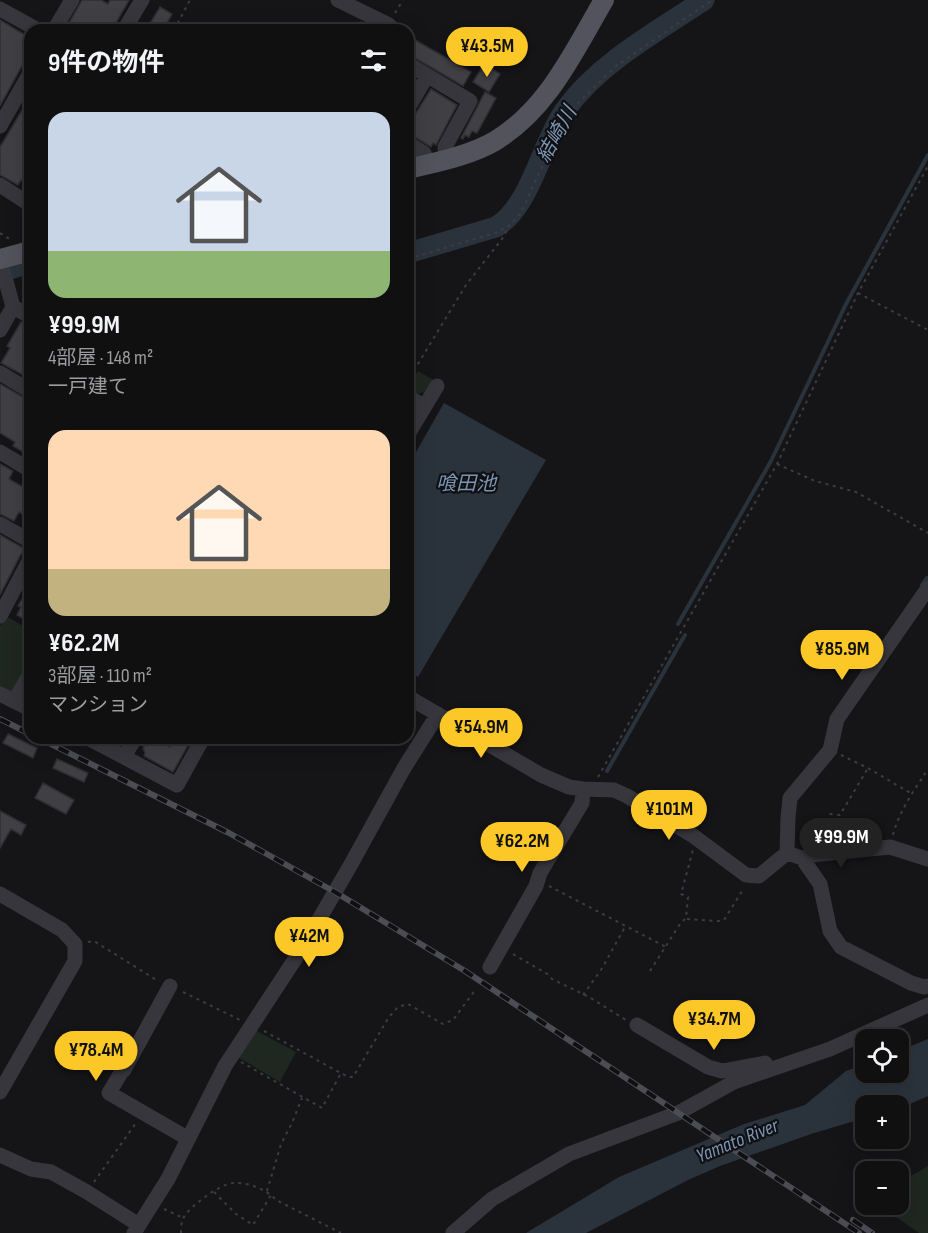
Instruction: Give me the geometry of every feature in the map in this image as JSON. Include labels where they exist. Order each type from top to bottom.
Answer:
[{"type":"main road","points":[[414,168],[438,162],[494,142],[506,134],[536,107],[561,75],[604,0]]},
{"type":"main road","points":[[0,259],[24,253]]},
{"type":"street","points":[[58,24],[72,0]]},
{"type":"street","points":[[128,24],[142,0]]},
{"type":"street","points":[[338,0],[387,24]]},
{"type":"street","points":[[0,9],[27,24]]},
{"type":"street","points":[[414,68],[470,101],[438,162],[414,147]]},
{"type":"street","points":[[414,98],[427,76]]},
{"type":"street","points":[[0,126],[24,84]]},
{"type":"street","points":[[0,184],[24,201]]},
{"type":"street","points":[[0,259],[13,307],[0,330]]},
{"type":"street","points":[[13,307],[24,313]]},
{"type":"street","points":[[0,373],[24,387]]},
{"type":"street","points":[[414,424],[437,386]]},
{"type":"street","points":[[414,400],[424,406]]},
{"type":"street","points":[[0,452],[24,466]]},
{"type":"street","points":[[0,524],[24,538]]},
{"type":"street","points":[[0,616],[24,571]]},
{"type":"street","points":[[928,588],[837,719],[830,750],[790,798],[788,818],[800,855],[820,884],[830,931],[841,947],[911,983],[928,986]]},
{"type":"street","points":[[14,701],[24,684]]},
{"type":"street","points":[[0,694],[24,706]]},
{"type":"street","points":[[414,700],[541,775],[569,787],[614,790],[627,796],[697,839],[746,875],[759,876],[800,855],[890,847],[928,860]]},
{"type":"street","points":[[0,1155],[31,1169],[51,1172],[87,1191],[136,1229],[168,1179],[231,1056],[303,947],[404,768],[438,714]]},
{"type":"street","points":[[99,744],[177,785],[200,744]]},
{"type":"street","points":[[124,757],[132,744]]},
{"type":"street","points":[[490,967],[590,789]]},
{"type":"street","points":[[0,894],[62,930],[75,944],[75,961],[0,1092]]},
{"type":"street","points":[[170,986],[134,1054],[109,1093],[187,1138]]},
{"type":"street","points":[[453,1233],[492,1199],[569,1154],[678,1113],[734,1082],[830,1049],[928,1005]]},
{"type":"street","points":[[637,1025],[708,1067],[722,1071],[774,1061],[789,1063]]},
{"type":"path","points":[[177,24],[190,0]]},
{"type":"path","points":[[414,370],[466,285],[521,213],[550,148],[575,106],[616,66],[712,0]]},
{"type":"path","points":[[590,789],[777,464],[858,293],[928,166]]},
{"type":"path","points":[[414,257],[498,232],[510,225]]},
{"type":"path","points":[[858,293],[928,330]]},
{"type":"path","points":[[777,464],[815,481],[856,492],[928,533]]},
{"type":"path","points":[[830,750],[868,768],[912,794]]},
{"type":"path","points":[[800,855],[830,814],[840,815],[868,768]]},
{"type":"path","points":[[890,847],[896,825],[928,769]]},
{"type":"path","points":[[923,776],[928,779]]},
{"type":"path","points":[[651,971],[686,918],[688,897],[681,894],[697,839]]},
{"type":"path","points":[[686,918],[724,920],[752,875]]},
{"type":"path","points":[[538,879],[666,946]]},
{"type":"path","points":[[583,995],[601,970],[626,927]]},
{"type":"path","points":[[75,944],[94,941],[153,978],[353,1077],[381,1029],[398,1007],[408,1004],[443,1024],[453,1020],[476,989]]},
{"type":"path","points":[[502,947],[552,979],[637,1025]]},
{"type":"path","points":[[231,1056],[322,1108],[341,1073]]},
{"type":"path","points":[[267,1192],[281,1144],[302,1098]]},
{"type":"path","points":[[87,1191],[110,1162],[142,1113]]},
{"type":"path","points":[[181,1233],[183,1218],[213,1191],[232,1183],[250,1185],[267,1192],[276,1200],[341,1233]]},
{"type":"path","points":[[213,1191],[236,1214],[253,1226],[271,1195]]},
{"type":"path","points":[[153,1204],[183,1218]]},
{"type":"shaded area","points":[[418,371],[435,381],[429,391],[417,394],[414,392],[414,377]]},
{"type":"shaded area","points":[[6,616],[24,626],[24,679],[10,692],[0,687],[0,626]]},
{"type":"shaded area","points":[[253,1029],[296,1052],[280,1082],[236,1056]]},
{"type":"shaded area","points":[[928,1166],[928,1233],[919,1233],[893,1215],[909,1215],[909,1177]]},
{"type":"water","name":"喰田池","points":[[444,403],[546,460],[418,677],[414,675],[414,456]]},
{"type":"water","name":"Yamato River","points":[[928,1039],[928,1096],[909,1105],[909,1095],[855,1095],[855,1121],[720,1166],[586,1233],[526,1233],[619,1177],[744,1124],[805,1105],[846,1071],[855,1068],[855,1083],[909,1083],[909,1047]]},
{"type":"building","points":[[82,0],[101,0],[108,4],[110,0],[129,0],[115,24],[68,24]]},
{"type":"building","points":[[160,7],[172,14],[166,24],[150,24]]},
{"type":"building","points":[[0,20],[24,34],[24,62],[0,106]]},
{"type":"building","points":[[414,39],[471,72],[463,86],[414,57]]},
{"type":"building","points":[[484,64],[500,74],[489,92],[473,82]]},
{"type":"building","points":[[431,89],[457,105],[436,145],[433,143],[431,147],[414,137],[414,114]]},
{"type":"building","points":[[485,92],[496,98],[477,133],[472,131],[469,137],[465,135],[463,139],[461,138]]},
{"type":"building","points":[[24,107],[24,181],[21,180],[18,185],[0,175],[0,147]]},
{"type":"building","points":[[21,322],[24,323],[24,375],[1,363],[10,348],[7,346]]},
{"type":"building","points":[[0,384],[24,398],[24,452],[13,446],[15,442],[0,433]]},
{"type":"building","points":[[0,464],[13,471],[9,479],[24,488],[24,515],[19,512],[14,521],[0,514]]},
{"type":"building","points":[[0,535],[24,548],[24,552],[0,595]]},
{"type":"building","points":[[24,596],[24,619],[17,615],[21,607],[18,606]]},
{"type":"building","points":[[8,734],[24,742],[24,744],[37,748],[33,758],[3,743]]},
{"type":"building","points":[[145,744],[164,744],[170,747],[172,744],[189,744],[173,772],[144,756],[143,748]]},
{"type":"building","points":[[57,759],[88,773],[84,782],[53,768]]},
{"type":"building","points":[[43,783],[74,800],[66,814],[35,798]]},
{"type":"building","points":[[0,811],[26,825],[21,835],[11,829],[0,848]]},
{"type":"waterway","name":"結崎川","points":[[414,251],[496,227],[508,217],[527,190],[565,110],[579,93],[594,77],[629,49],[704,0]]},
{"type":"waterway","points":[[678,624],[771,461],[846,304],[928,155]]},
{"type":"waterway","name":"結崎川","points":[[0,272],[24,265]]},
{"type":"waterway","points":[[922,585],[927,578]]},
{"type":"waterway","points":[[607,771],[685,635]]},
{"type":"railway","points":[[0,719],[24,731]]},
{"type":"railway","points":[[51,744],[229,833],[335,892],[465,971],[859,1233]]},
{"type":"railway","points":[[853,1220],[872,1233]]}]
